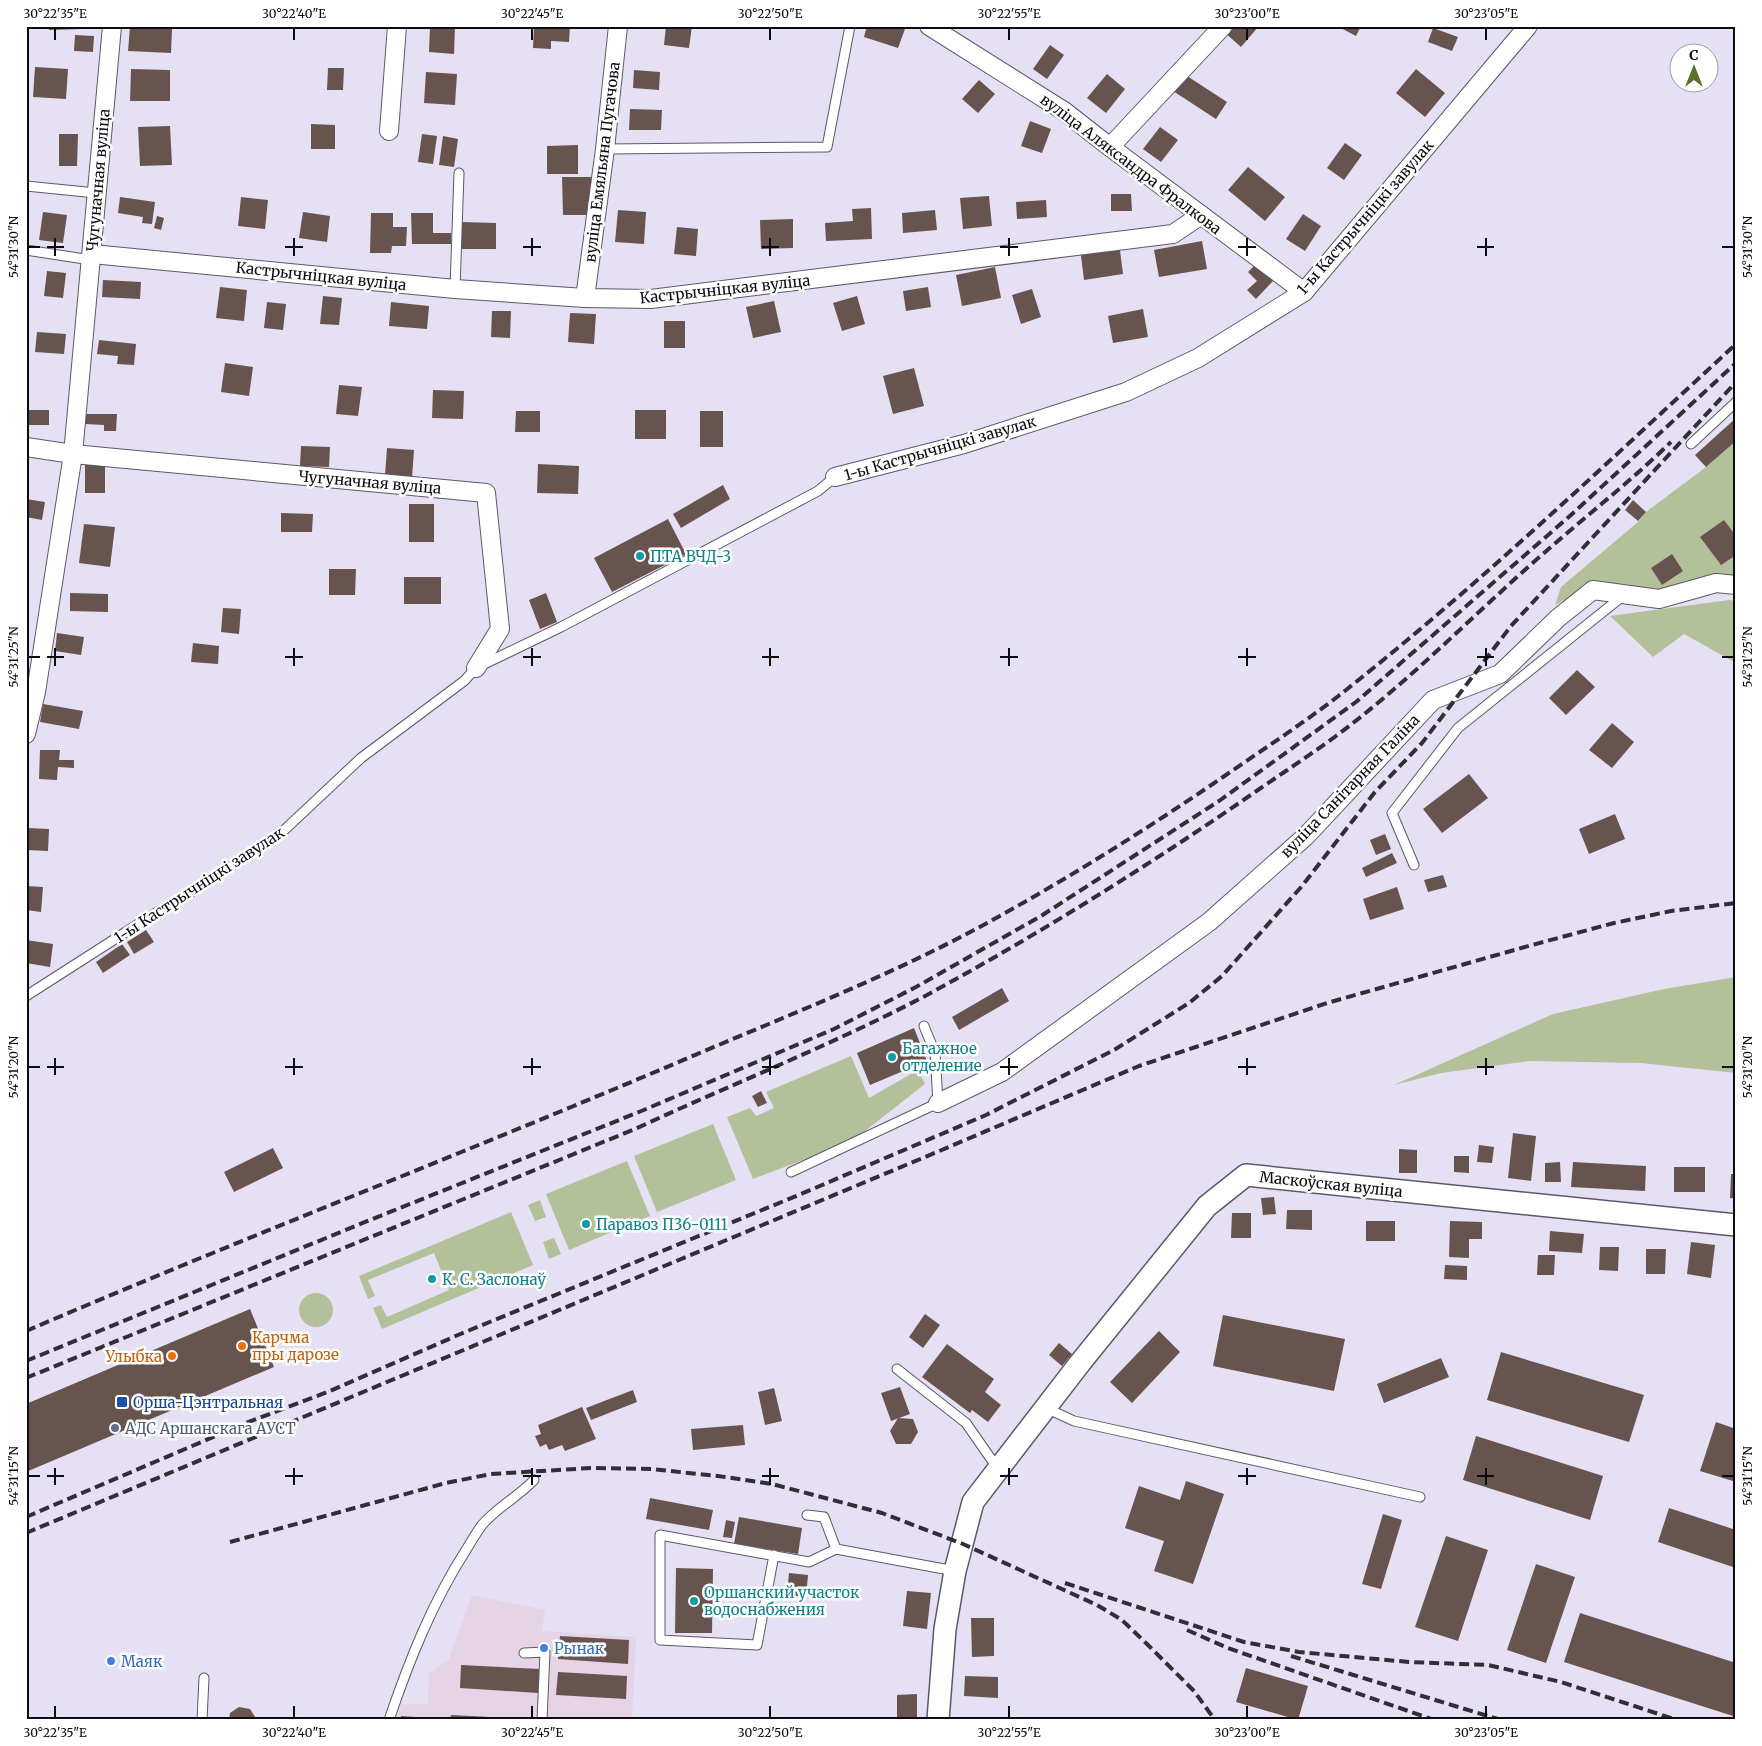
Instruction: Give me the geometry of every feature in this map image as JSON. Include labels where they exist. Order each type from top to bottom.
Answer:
[{"type":"street","name":"Чугуначная вуліца","points":[[26,734],[31,691],[73,454],[112,26]]},
{"type":"street","points":[[389,131],[397,26]]},
{"type":"street","name":"вуліца Емяльяна Пугачова","points":[[585,298],[605,149],[618,26]]},
{"type":"street","name":"вуліца Аляксандра Фралкова","points":[[929,26],[1064,110],[1110,147],[1304,292]]},
{"type":"street","points":[[1110,147],[1223,26]]},
{"type":"street","name":"1-ы Кастрычніцкі завулак","points":[[835,477],[964,444],[1126,392],[1198,358],[1304,292],[1528,26]]},
{"type":"street","name":"Кастрычніцкая вуліца","points":[[91,257],[456,289],[585,298],[651,299],[1173,234],[1201,215]]},
{"type":"street","points":[[26,447],[73,454]]},
{"type":"street","name":"Чугуначная вуліца","points":[[73,454],[486,494],[500,629],[476,668]]},
{"type":"street","name":"вуліца Санітарная Галіна","points":[[938,1103],[1002,1072],[1209,922],[1306,836],[1433,700],[1500,674],[1558,618],[1593,590],[1658,599],[1716,583],[1736,585]]},
{"type":"street","name":"Маскоўская вуліца","points":[[938,1720],[945,1629],[955,1571],[973,1502],[1045,1408],[1207,1206],[1246,1175],[1736,1225]]},
{"type":"lane","points":[[605,149],[827,147],[850,26]]},
{"type":"lane","points":[[456,289],[459,173]]},
{"type":"lane","points":[[26,186],[96,192]]},
{"type":"lane","points":[[26,250],[91,257]]},
{"type":"lane","points":[[1691,444],[1736,402]]},
{"type":"lane","name":"1-ы Кастрычніцкі завулак","points":[[26,996],[279,835],[361,758],[464,681],[476,668],[561,626],[818,491],[835,477]]},
{"type":"lane","points":[[1414,865],[1392,813],[1458,728],[1624,595]]},
{"type":"lane","points":[[791,1172],[938,1103],[936,1053],[924,1026]]},
{"type":"lane","points":[[897,1368],[966,1423],[998,1469]]},
{"type":"lane","points":[[1045,1408],[1074,1421],[1420,1497]]},
{"type":"lane","points":[[389,1720],[405,1672],[452,1571],[483,1524],[523,1492],[534,1480]]},
{"type":"lane","points":[[807,1515],[824,1517],[836,1548]]},
{"type":"lane","points":[[774,1555],[757,1645],[660,1640],[660,1535],[774,1555],[809,1562],[836,1548],[955,1571]]},
{"type":"lane","points":[[524,1653],[545,1652],[542,1720]]},
{"type":"lane","points":[[202,1720],[204,1678]]},
{"type":"shaded area","name":"Рынак","points":[[472,1595],[545,1610],[542,1631],[636,1637],[632,1720],[397,1720],[400,1704],[428,1704],[429,1674],[449,1659]]},
{"type":"green space","points":[[1736,441],[1736,577],[1657,594],[1599,583],[1555,605],[1561,587],[1638,522],[1646,512],[1706,467]]},
{"type":"green space","points":[[1729,600],[1736,601],[1736,663],[1684,634],[1653,657],[1610,616]]},
{"type":"green space","points":[[1736,977],[1736,1073],[1640,1063],[1529,1061],[1441,1073],[1394,1085],[1553,1014],[1664,989]]},
{"type":"green space","points":[[851,1056],[869,1098],[918,1070],[925,1084],[851,1142],[753,1179],[727,1117],[750,1108],[756,1116],[774,1108],[766,1092]]},
{"type":"green space","points":[[713,1124],[736,1180],[657,1212],[634,1156]]},
{"type":"green space","points":[[627,1161],[650,1216],[569,1250],[546,1194]]},
{"type":"green space","points":[[540,1200],[546,1217],[535,1221],[528,1205]]},
{"type":"green space","points":[[511,1212],[533,1265],[382,1329],[373,1308],[381,1305],[387,1317],[449,1290],[434,1253],[368,1280],[375,1296],[368,1299],[359,1276]]},
{"type":"green space","points":[[554,1238],[561,1254],[549,1259],[543,1242]]},
{"type":"green space","points":[[316,1293],[328,1298],[333,1310],[328,1322],[316,1327],[304,1322],[299,1310],[304,1298]]},
{"type":"building","points":[[48,26],[81,26],[81,29],[49,30]]},
{"type":"building","points":[[430,26],[455,26],[454,54],[429,52]]},
{"type":"building","points":[[534,26],[570,26],[569,42],[551,41],[551,49],[533,48]]},
{"type":"building","points":[[666,26],[692,26],[689,48],[664,45]]},
{"type":"building","points":[[867,26],[897,26],[905,29],[898,48],[864,37]]},
{"type":"building","points":[[1227,26],[1259,26],[1241,47],[1223,31]]},
{"type":"building","points":[[1337,26],[1361,26],[1356,36]]},
{"type":"building","points":[[130,27],[172,29],[171,53],[128,51]]},
{"type":"building","points":[[1433,28],[1458,37],[1452,51],[1428,42]]},
{"type":"building","points":[[75,35],[94,36],[93,52],[74,51]]},
{"type":"building","points":[[1050,45],[1064,55],[1047,79],[1033,69]]},
{"type":"building","points":[[35,67],[68,69],[66,99],[33,97]]},
{"type":"building","points":[[328,68],[344,68],[343,90],[327,90]]},
{"type":"building","points":[[131,69],[170,70],[170,101],[130,101]]},
{"type":"building","points":[[1416,69],[1445,93],[1425,117],[1396,93]]},
{"type":"building","points":[[634,70],[660,72],[659,90],[633,88]]},
{"type":"building","points":[[426,72],[457,74],[455,105],[424,103]]},
{"type":"building","points":[[1107,74],[1125,89],[1106,113],[1087,98]]},
{"type":"building","points":[[1184,74],[1227,102],[1216,119],[1173,91]]},
{"type":"building","points":[[979,80],[995,94],[978,113],[962,99]]},
{"type":"building","points":[[630,109],[662,110],[661,130],[629,130]]},
{"type":"building","points":[[1030,121],[1051,129],[1042,153],[1021,146]]},
{"type":"building","points":[[311,124],[335,125],[335,149],[311,149]]},
{"type":"building","points":[[170,126],[172,165],[140,166],[138,127]]},
{"type":"building","points":[[1160,127],[1178,140],[1161,162],[1143,149]]},
{"type":"building","points":[[59,134],[78,134],[77,166],[59,166]]},
{"type":"building","points":[[422,134],[437,136],[433,164],[418,162]]},
{"type":"building","points":[[443,136],[458,139],[454,167],[439,165]]},
{"type":"building","points":[[1345,143],[1362,155],[1344,180],[1327,168]]},
{"type":"building","points":[[578,145],[578,174],[547,174],[547,146]]},
{"type":"building","points":[[1248,167],[1285,197],[1265,221],[1228,190]]},
{"type":"building","points":[[562,177],[591,177],[591,215],[563,215]]},
{"type":"building","points":[[1111,194],[1131,194],[1132,211],[1111,211]]},
{"type":"building","points":[[989,196],[992,226],[963,229],[960,198]]},
{"type":"building","points":[[120,197],[155,202],[152,224],[142,223],[143,217],[118,213]]},
{"type":"building","points":[[241,197],[268,200],[265,229],[238,226]]},
{"type":"building","points":[[1046,200],[1047,217],[1017,219],[1016,202]]},
{"type":"building","points":[[871,208],[872,239],[826,241],[825,223],[853,221],[852,209]]},
{"type":"building","points":[[618,210],[646,212],[644,244],[615,242]]},
{"type":"building","points":[[935,210],[937,230],[903,233],[902,213]]},
{"type":"building","points":[[43,212],[67,215],[63,243],[39,240]]},
{"type":"building","points":[[303,212],[330,216],[327,242],[299,238]]},
{"type":"building","points":[[371,213],[393,213],[393,227],[407,227],[406,246],[392,246],[391,253],[370,253]]},
{"type":"building","points":[[411,213],[433,213],[433,233],[451,233],[451,244],[412,244]]},
{"type":"building","points":[[1303,214],[1321,226],[1305,251],[1286,239]]},
{"type":"building","points":[[157,216],[164,218],[161,230],[154,228]]},
{"type":"building","points":[[793,219],[793,248],[761,249],[760,220]]},
{"type":"building","points":[[462,222],[496,223],[496,249],[462,249]]},
{"type":"building","points":[[677,227],[698,229],[696,256],[674,254]]},
{"type":"building","points":[[1202,241],[1207,269],[1159,277],[1154,250]]},
{"type":"building","points":[[1119,243],[1123,274],[1084,280],[1080,248]]},
{"type":"building","points":[[1256,264],[1273,281],[1256,299],[1247,290],[1257,281],[1248,272]]},
{"type":"building","points":[[995,267],[1001,298],[962,306],[956,275]]},
{"type":"building","points":[[47,271],[66,273],[63,298],[44,296]]},
{"type":"building","points":[[103,280],[141,282],[140,299],[102,297]]},
{"type":"building","points":[[220,287],[247,290],[244,321],[216,318]]},
{"type":"building","points":[[928,287],[931,307],[906,311],[903,291]]},
{"type":"building","points":[[1032,289],[1041,317],[1021,324],[1012,295]]},
{"type":"building","points":[[323,296],[342,298],[339,325],[320,324]]},
{"type":"building","points":[[857,296],[865,324],[842,331],[833,303]]},
{"type":"building","points":[[774,301],[781,332],[753,338],[746,307]]},
{"type":"building","points":[[267,302],[286,304],[283,330],[264,328]]},
{"type":"building","points":[[391,302],[429,306],[427,329],[389,326]]},
{"type":"building","points":[[1143,309],[1148,337],[1113,343],[1108,316]]},
{"type":"building","points":[[492,311],[511,311],[510,338],[491,337]]},
{"type":"building","points":[[570,313],[596,314],[594,344],[568,342]]},
{"type":"building","points":[[664,321],[685,321],[685,348],[664,348]]},
{"type":"building","points":[[37,332],[66,334],[64,354],[35,352]]},
{"type":"building","points":[[99,340],[136,344],[134,365],[117,364],[118,356],[97,354]]},
{"type":"building","points":[[225,363],[253,367],[249,396],[221,392]]},
{"type":"building","points":[[914,368],[924,406],[893,414],[883,376]]},
{"type":"building","points":[[339,385],[362,387],[358,416],[336,414]]},
{"type":"building","points":[[433,390],[464,391],[463,419],[432,418]]},
{"type":"building","points":[[26,410],[49,410],[49,425],[26,425]]},
{"type":"building","points":[[635,410],[666,410],[666,439],[635,439]]},
{"type":"building","points":[[516,411],[540,411],[540,432],[515,432]]},
{"type":"building","points":[[700,411],[723,411],[723,447],[700,447]]},
{"type":"building","points":[[85,414],[117,414],[116,431],[104,431],[104,425],[85,424]]},
{"type":"building","points":[[1736,418],[1736,441],[1706,467],[1695,455]]},
{"type":"building","points":[[301,446],[330,447],[329,467],[300,466]]},
{"type":"building","points":[[387,448],[414,450],[412,478],[385,475]]},
{"type":"building","points":[[85,462],[105,462],[105,493],[85,493]]},
{"type":"building","points":[[538,464],[579,466],[578,494],[537,493]]},
{"type":"building","points":[[723,485],[730,499],[681,528],[673,514]]},
{"type":"building","points":[[26,499],[45,502],[42,520],[26,517]]},
{"type":"building","points":[[1633,500],[1646,512],[1638,521],[1625,510]]},
{"type":"building","points":[[409,504],[434,504],[434,542],[409,542]]},
{"type":"building","points":[[281,513],[313,514],[312,532],[281,532]]},
{"type":"building","name":"ПТА ВЧД-3","points":[[668,519],[686,554],[612,592],[594,558]]},
{"type":"building","points":[[1724,520],[1736,536],[1736,555],[1721,565],[1700,537]]},
{"type":"building","points":[[84,524],[115,527],[110,567],[79,563]]},
{"type":"building","points":[[1672,554],[1683,571],[1662,585],[1651,568]]},
{"type":"building","points":[[329,569],[356,569],[355,595],[329,595]]},
{"type":"building","points":[[404,577],[441,577],[441,604],[404,604]]},
{"type":"building","points":[[70,593],[108,594],[108,612],[70,611]]},
{"type":"building","points":[[546,593],[557,622],[540,629],[529,600]]},
{"type":"building","points":[[223,608],[241,609],[239,634],[221,632]]},
{"type":"building","points":[[57,633],[84,637],[81,655],[55,651]]},
{"type":"building","points":[[193,643],[219,646],[218,664],[191,662]]},
{"type":"building","points":[[1577,670],[1595,687],[1566,715],[1549,698]]},
{"type":"building","points":[[43,704],[83,711],[79,729],[40,722]]},
{"type":"building","points":[[1612,723],[1634,742],[1612,768],[1589,750]]},
{"type":"building","points":[[40,750],[60,750],[59,760],[74,760],[74,768],[58,767],[57,780],[39,779]]},
{"type":"building","points":[[1469,774],[1488,798],[1442,833],[1423,809]]},
{"type":"building","points":[[1615,814],[1625,839],[1589,854],[1579,829]]},
{"type":"building","points":[[28,828],[49,829],[48,851],[27,850]]},
{"type":"building","points":[[1385,834],[1391,849],[1376,855],[1370,840]]},
{"type":"building","points":[[1392,853],[1397,863],[1366,877],[1362,868]]},
{"type":"building","points":[[1443,875],[1447,887],[1428,892],[1424,880]]},
{"type":"building","points":[[26,886],[43,887],[41,912],[26,910]]},
{"type":"building","points":[[1397,887],[1404,909],[1370,920],[1363,899]]},
{"type":"building","points":[[146,930],[154,942],[134,954],[127,942]]},
{"type":"building","points":[[26,940],[53,944],[50,967],[26,963]]},
{"type":"building","points":[[122,944],[130,955],[103,973],[96,962]]},
{"type":"building","points":[[1002,988],[1009,1001],[959,1030],[952,1017]]},
{"type":"building","name":"Багажное отделение","points":[[914,1028],[927,1061],[870,1085],[857,1053]]},
{"type":"building","points":[[761,1091],[767,1103],[758,1107],[752,1096]]},
{"type":"building","points":[[1513,1133],[1536,1136],[1531,1181],[1508,1178]]},
{"type":"building","points":[[1479,1145],[1494,1147],[1492,1163],[1477,1162]]},
{"type":"building","points":[[273,1148],[283,1168],[234,1192],[224,1172]]},
{"type":"building","points":[[1399,1149],[1417,1150],[1417,1173],[1399,1173]]},
{"type":"building","points":[[1454,1156],[1469,1156],[1469,1173],[1454,1172]]},
{"type":"building","points":[[1560,1162],[1561,1182],[1545,1182],[1545,1163]]},
{"type":"building","points":[[1573,1162],[1646,1166],[1645,1191],[1571,1187]]},
{"type":"building","points":[[1674,1167],[1705,1167],[1705,1192],[1674,1192]]},
{"type":"building","points":[[1731,1174],[1736,1174],[1736,1199],[1730,1198]]},
{"type":"building","points":[[1274,1197],[1276,1214],[1263,1215],[1261,1198]]},
{"type":"building","points":[[1287,1210],[1312,1210],[1312,1230],[1286,1229]]},
{"type":"building","points":[[1232,1213],[1251,1213],[1251,1238],[1231,1238]]},
{"type":"building","points":[[1366,1221],[1395,1221],[1395,1241],[1366,1241]]},
{"type":"building","points":[[1450,1221],[1482,1222],[1482,1239],[1469,1239],[1469,1258],[1449,1257]]},
{"type":"building","points":[[1550,1231],[1584,1234],[1582,1253],[1549,1251]]},
{"type":"building","points":[[1691,1242],[1715,1245],[1711,1278],[1687,1274]]},
{"type":"building","points":[[1600,1247],[1619,1247],[1618,1271],[1599,1270]]},
{"type":"building","points":[[1646,1249],[1666,1249],[1665,1274],[1646,1274]]},
{"type":"building","points":[[1538,1255],[1555,1255],[1554,1275],[1537,1275]]},
{"type":"building","points":[[1445,1265],[1467,1266],[1467,1280],[1444,1279]]},
{"type":"building","name":"Орша-Цэнтральная","points":[[250,1309],[274,1367],[26,1472],[26,1404]]},
{"type":"building","points":[[925,1314],[940,1325],[923,1348],[909,1337]]},
{"type":"building","points":[[1223,1315],[1345,1339],[1334,1391],[1213,1366]]},
{"type":"building","points":[[1159,1331],[1180,1352],[1132,1403],[1110,1382]]},
{"type":"building","points":[[1059,1343],[1072,1354],[1062,1366],[1049,1355]]},
{"type":"building","points":[[947,1344],[994,1379],[985,1392],[1001,1405],[988,1422],[972,1410],[970,1413],[922,1377]]},
{"type":"building","points":[[1501,1352],[1644,1395],[1629,1442],[1487,1400]]},
{"type":"building","points":[[1441,1358],[1449,1377],[1384,1403],[1377,1384]]},
{"type":"building","points":[[900,1387],[910,1414],[891,1421],[881,1393]]},
{"type":"building","points":[[774,1388],[782,1421],[765,1425],[758,1392]]},
{"type":"building","points":[[633,1390],[637,1402],[591,1420],[586,1408]]},
{"type":"building","points":[[582,1407],[596,1439],[565,1451],[562,1445],[549,1450],[546,1444],[540,1447],[535,1436],[541,1434],[538,1425]]},
{"type":"building","points":[[898,1418],[913,1419],[918,1432],[911,1444],[896,1444],[890,1431]]},
{"type":"building","points":[[1716,1422],[1736,1429],[1736,1482],[1700,1471]]},
{"type":"building","points":[[743,1425],[745,1445],[693,1450],[691,1429]]},
{"type":"building","points":[[1476,1436],[1603,1476],[1590,1520],[1463,1480]]},
{"type":"building","points":[[1186,1481],[1224,1494],[1193,1584],[1154,1571],[1164,1541],[1125,1528],[1139,1486],[1180,1500]]},
{"type":"building","points":[[650,1498],[713,1510],[709,1530],[646,1519]]},
{"type":"building","points":[[1669,1508],[1736,1530],[1736,1568],[1658,1542]]},
{"type":"building","points":[[1383,1514],[1402,1520],[1381,1589],[1362,1584]]},
{"type":"building","points":[[739,1517],[802,1528],[798,1554],[734,1544]]},
{"type":"building","points":[[726,1520],[735,1522],[732,1538],[723,1537]]},
{"type":"building","points":[[1446,1536],[1488,1550],[1458,1641],[1415,1627]]},
{"type":"building","points":[[1536,1564],[1575,1577],[1546,1663],[1507,1650]]},
{"type":"building","name":"Оршанский участок водоснабжения","points":[[676,1568],[713,1569],[712,1633],[675,1633]]},
{"type":"building","points":[[789,1573],[808,1575],[806,1597],[787,1595]]},
{"type":"building","points":[[907,1591],[931,1593],[927,1629],[903,1626]]},
{"type":"building","points":[[1580,1613],[1736,1663],[1736,1717],[1564,1662]]},
{"type":"building","points":[[971,1618],[994,1618],[994,1656],[972,1657]]},
{"type":"building","points":[[560,1636],[629,1640],[628,1664],[558,1659]]},
{"type":"building","points":[[461,1665],[540,1669],[538,1693],[460,1688]]},
{"type":"building","points":[[1246,1668],[1308,1686],[1298,1720],[1236,1702]]},
{"type":"building","points":[[558,1672],[627,1676],[626,1699],[556,1695]]},
{"type":"building","points":[[965,1676],[998,1677],[998,1698],[964,1696]]},
{"type":"building","points":[[917,1694],[917,1720],[897,1720],[897,1695]]},
{"type":"building","points":[[239,1707],[250,1709],[257,1720],[229,1720],[230,1713]]},
{"type":"building","points":[[451,1715],[509,1718],[509,1720],[450,1720]]},
{"type":"building","points":[[401,1716],[429,1718],[429,1720],[401,1720]]},
{"type":"railway","points":[[26,1331],[195,1260],[618,1088],[840,993],[943,946],[1039,893],[1133,837],[1301,724],[1346,690],[1397,649],[1495,564],[1736,344]]},
{"type":"railway","points":[[26,1361],[639,1112],[834,1029],[916,987],[1041,916],[1219,801],[1356,702],[1571,515],[1736,363]]},
{"type":"railway","points":[[26,1517],[246,1423],[330,1391],[458,1335],[801,1194],[986,1115],[1114,1050],[1189,1003],[1222,976],[1302,886],[1375,792],[1422,743],[1511,626],[1736,382]]},
{"type":"railway","points":[[26,1378],[635,1129],[855,1031],[970,971],[1136,871],[1218,818],[1336,736],[1390,693],[1518,576],[1671,442]]},
{"type":"railway","points":[[26,1533],[1139,1066],[1327,1003],[1532,945],[1614,923],[1671,911],[1736,903]]},
{"type":"railway","points":[[230,1542],[446,1483],[491,1474],[591,1468],[651,1469],[772,1484],[882,1513],[963,1544],[1097,1605],[1122,1620],[1149,1646],[1194,1691],[1215,1720]]},
{"type":"railway","points":[[1065,1583],[1244,1642],[1299,1652],[1409,1662],[1488,1665],[1561,1682],[1677,1720]]},
{"type":"railway","points":[[1187,1630],[1228,1648],[1434,1720]]},
{"type":"railway","points":[[1291,1656],[1501,1720]]},
{"type":"place","name":"ПТА ВЧД-3","points":[[640,556]]},
{"type":"place","name":"Багажное отделение","points":[[892,1057]]},
{"type":"place","name":"Паравоз П36-0111","points":[[586,1224]]},
{"type":"place","name":"К. С. Заслонаў","points":[[432,1279]]},
{"type":"place","name":"Карчма пры дарозе","points":[[242,1346]]},
{"type":"place","name":"Улыбка","points":[[172,1356]]},
{"type":"place","name":"Орша-Цэнтральная","points":[[122,1402]]},
{"type":"place","name":"АДС Аршанскага АУСТ","points":[[115,1428]]},
{"type":"place","name":"Оршанский участок водоснабжения","points":[[694,1601]]},
{"type":"place","name":"Рынак","points":[[544,1648]]},
{"type":"place","name":"Маяк","points":[[111,1661]]}]
